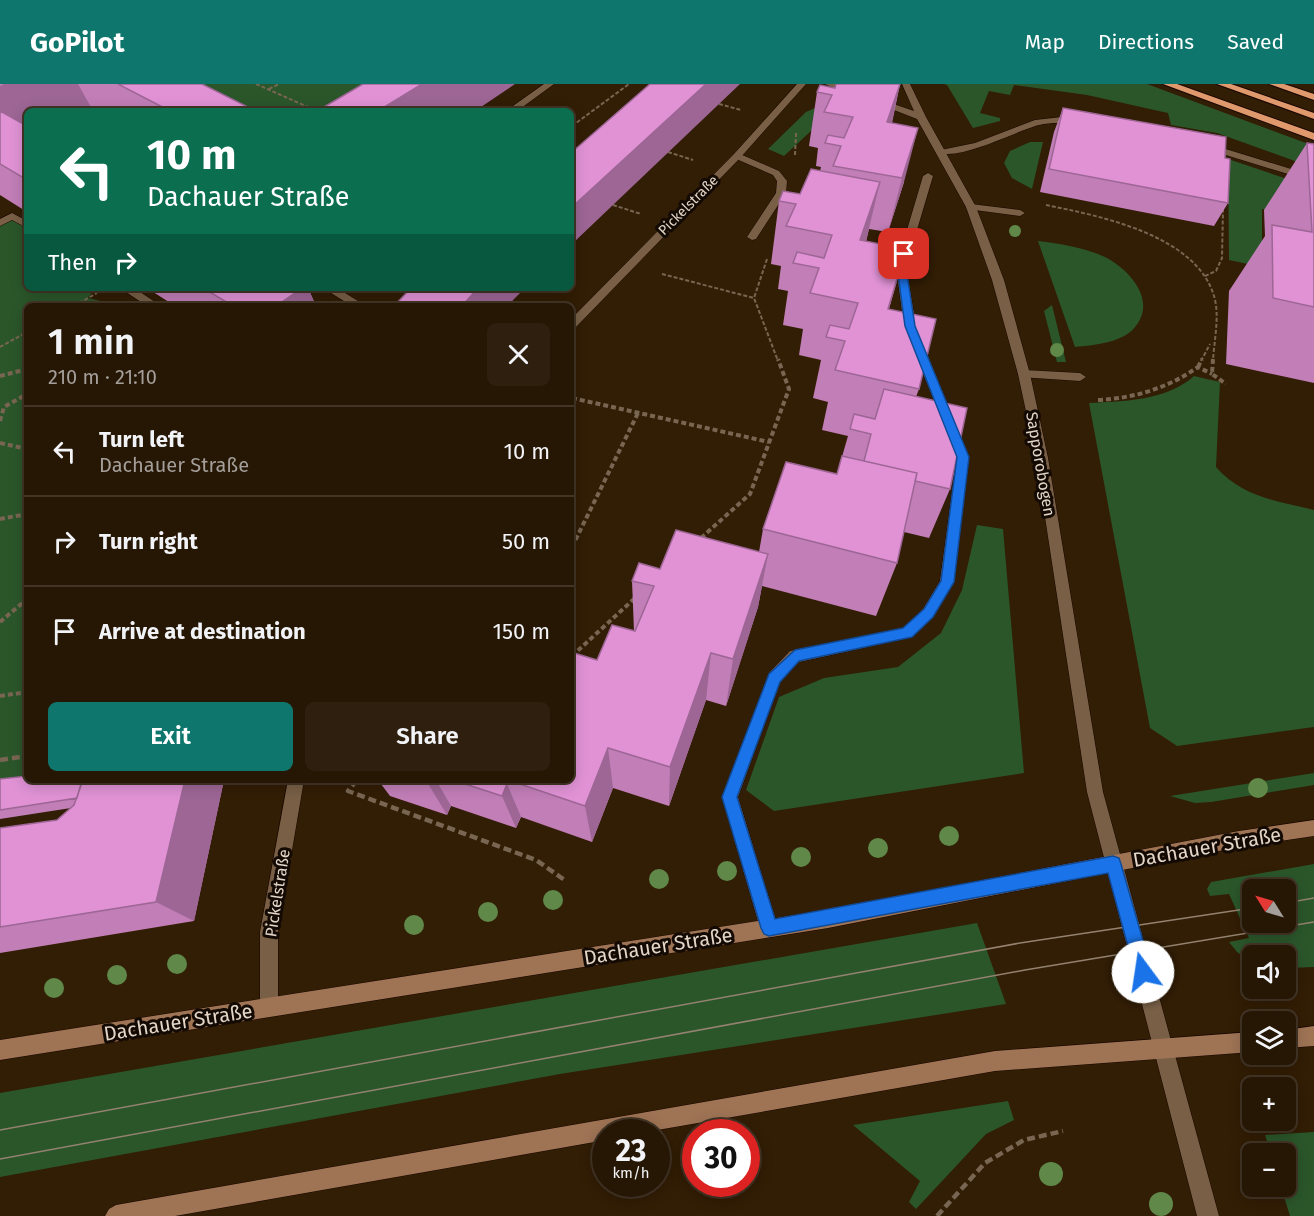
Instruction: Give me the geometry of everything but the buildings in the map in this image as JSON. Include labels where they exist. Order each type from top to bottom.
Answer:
[{"type":"highway","points":[[1168,84],[1314,137]]},
{"type":"highway","points":[[1222,84],[1314,116]]},
{"type":"highway","points":[[1274,84],[1314,97]]},
{"type":"main road","name":"Dachauer Straße","points":[[0,1050],[769,928],[1239,839],[1314,828]]},
{"type":"main road","points":[[1296,1038],[1314,1036]]},
{"type":"main road","points":[[116,1216],[995,1061],[1242,1043]]},
{"type":"street","points":[[515,108],[550,84]]},
{"type":"street","name":"Pickelstraße","points":[[574,322],[737,156],[802,84]]},
{"type":"street","points":[[830,84],[921,117]]},
{"type":"street","name":"Sapporobogen","points":[[906,84],[921,117],[971,207],[998,280],[1024,374],[1042,458],[1095,792],[1208,1216]]},
{"type":"street","points":[[941,151],[980,144],[1046,119],[1092,123]]},
{"type":"street","points":[[1046,119],[1069,134]]},
{"type":"street","points":[[1190,142],[1314,179]]},
{"type":"street","points":[[1201,158],[1202,145]]},
{"type":"street","points":[[737,156],[768,169],[782,181],[781,193],[752,237]]},
{"type":"street","points":[[769,928],[730,797],[774,678],[795,656],[907,633],[928,613],[947,582],[963,457],[910,326],[902,267],[906,241],[928,176]]},
{"type":"street","points":[[971,207],[1020,213]]},
{"type":"street","points":[[0,223],[12,216],[24,223]]},
{"type":"street","points":[[131,291],[150,303]]},
{"type":"street","points":[[334,291],[355,303]]},
{"type":"street","points":[[1024,374],[1080,377]]},
{"type":"street","name":"Pickelstraße","points":[[269,1007],[269,932],[295,783]]},
{"type":"path","points":[[256,84],[310,108]]},
{"type":"path","points":[[268,89],[279,84]]},
{"type":"path","points":[[574,125],[629,84]]},
{"type":"path","points":[[719,104],[741,110]]},
{"type":"path","points":[[795,158],[797,122]]},
{"type":"path","points":[[1205,276],[1216,271],[1222,258],[1224,200]]},
{"type":"path","points":[[1039,203],[1087,212],[1149,234],[1173,248],[1205,276],[1214,296],[1212,374]]},
{"type":"path","points":[[699,540],[750,494],[789,389],[754,298],[769,255]]},
{"type":"path","points":[[628,265],[754,298]]},
{"type":"path","points":[[80,303],[102,291]]},
{"type":"path","points":[[0,347],[24,334]]},
{"type":"path","points":[[1094,400],[1147,393],[1181,379],[1198,367],[1212,341]]},
{"type":"path","points":[[1198,367],[1226,384]]},
{"type":"path","points":[[0,376],[24,370]]},
{"type":"path","points":[[0,421],[4,407],[24,396]]},
{"type":"path","points":[[574,398],[769,442]]},
{"type":"path","points":[[574,543],[638,413]]},
{"type":"path","points":[[0,443],[24,448]]},
{"type":"path","points":[[0,519],[24,515]]},
{"type":"path","points":[[574,654],[639,594]]},
{"type":"path","points":[[0,622],[24,602]]},
{"type":"path","points":[[0,696],[24,692]]},
{"type":"path","points":[[0,760],[24,756]]},
{"type":"path","points":[[355,783],[348,791],[536,860],[566,881]]},
{"type":"path","points":[[938,1216],[985,1163],[1024,1140],[1063,1131]]},
{"type":"green space","points":[[196,84],[412,84],[371,108],[240,108]]},
{"type":"green space","points":[[944,84],[1147,84],[1314,146],[1314,168],[1217,133],[1171,125],[1168,113],[1087,95],[1014,85],[1010,95],[989,91],[980,113],[1000,118],[1000,121],[973,128],[947,85]]},
{"type":"green space","points":[[822,105],[825,118],[784,156],[768,149],[806,112]]},
{"type":"green space","points":[[1030,142],[1043,142],[1032,189],[1012,178],[1004,163],[1010,151]]},
{"type":"green space","points":[[1228,159],[1314,188],[1314,218],[1262,209],[1262,267],[1229,260]]},
{"type":"green space","points":[[12,216],[24,224],[24,291],[93,291],[88,298],[109,303],[24,303],[24,781],[0,789],[0,223]]},
{"type":"green space","points":[[1038,241],[1088,251],[1105,257],[1122,268],[1136,284],[1143,303],[1142,313],[1133,330],[1110,342],[1075,347]]},
{"type":"green space","points":[[1052,305],[1066,362],[1057,362],[1044,311]]},
{"type":"green space","points":[[1194,376],[1220,382],[1216,467],[1237,485],[1249,491],[1314,510],[1314,727],[1177,746],[1150,728],[1089,403],[1158,395],[1183,384]]},
{"type":"green space","points":[[977,525],[1003,529],[1024,773],[774,811],[746,790],[779,697],[824,678],[898,667],[941,633],[962,590]]},
{"type":"green space","points":[[1314,773],[1314,785],[1211,802],[1195,803],[1170,796]]},
{"type":"green space","points":[[1314,864],[1314,967],[1296,968],[1296,945],[1242,945],[1242,955],[1229,942],[1249,938],[1247,933],[1296,933],[1296,879],[1242,879],[1242,923],[1229,894],[1210,896],[1207,889],[1211,882]]},
{"type":"green space","points":[[977,923],[1006,1004],[560,1074],[0,1177],[0,1093]]},
{"type":"green space","points":[[1008,1101],[1014,1120],[986,1134],[916,1209],[909,1202],[920,1181],[853,1125]]},
{"type":"green space","points":[[1314,1132],[1314,1216],[1290,1216],[1284,1197],[1296,1197],[1296,1143],[1268,1143],[1265,1135]]},
{"type":"tram line","points":[[1296,901],[1314,898]]},
{"type":"tram line","points":[[0,1130],[1020,943],[1242,910]]},
{"type":"tram line","points":[[0,1159],[1025,970],[1314,922]]},
{"type":"route","points":[[904,254],[902,267],[910,326],[963,457],[947,582],[928,613],[907,633],[795,656],[774,678],[730,797],[769,928],[828,919],[1113,864],[1143,972]]}]
